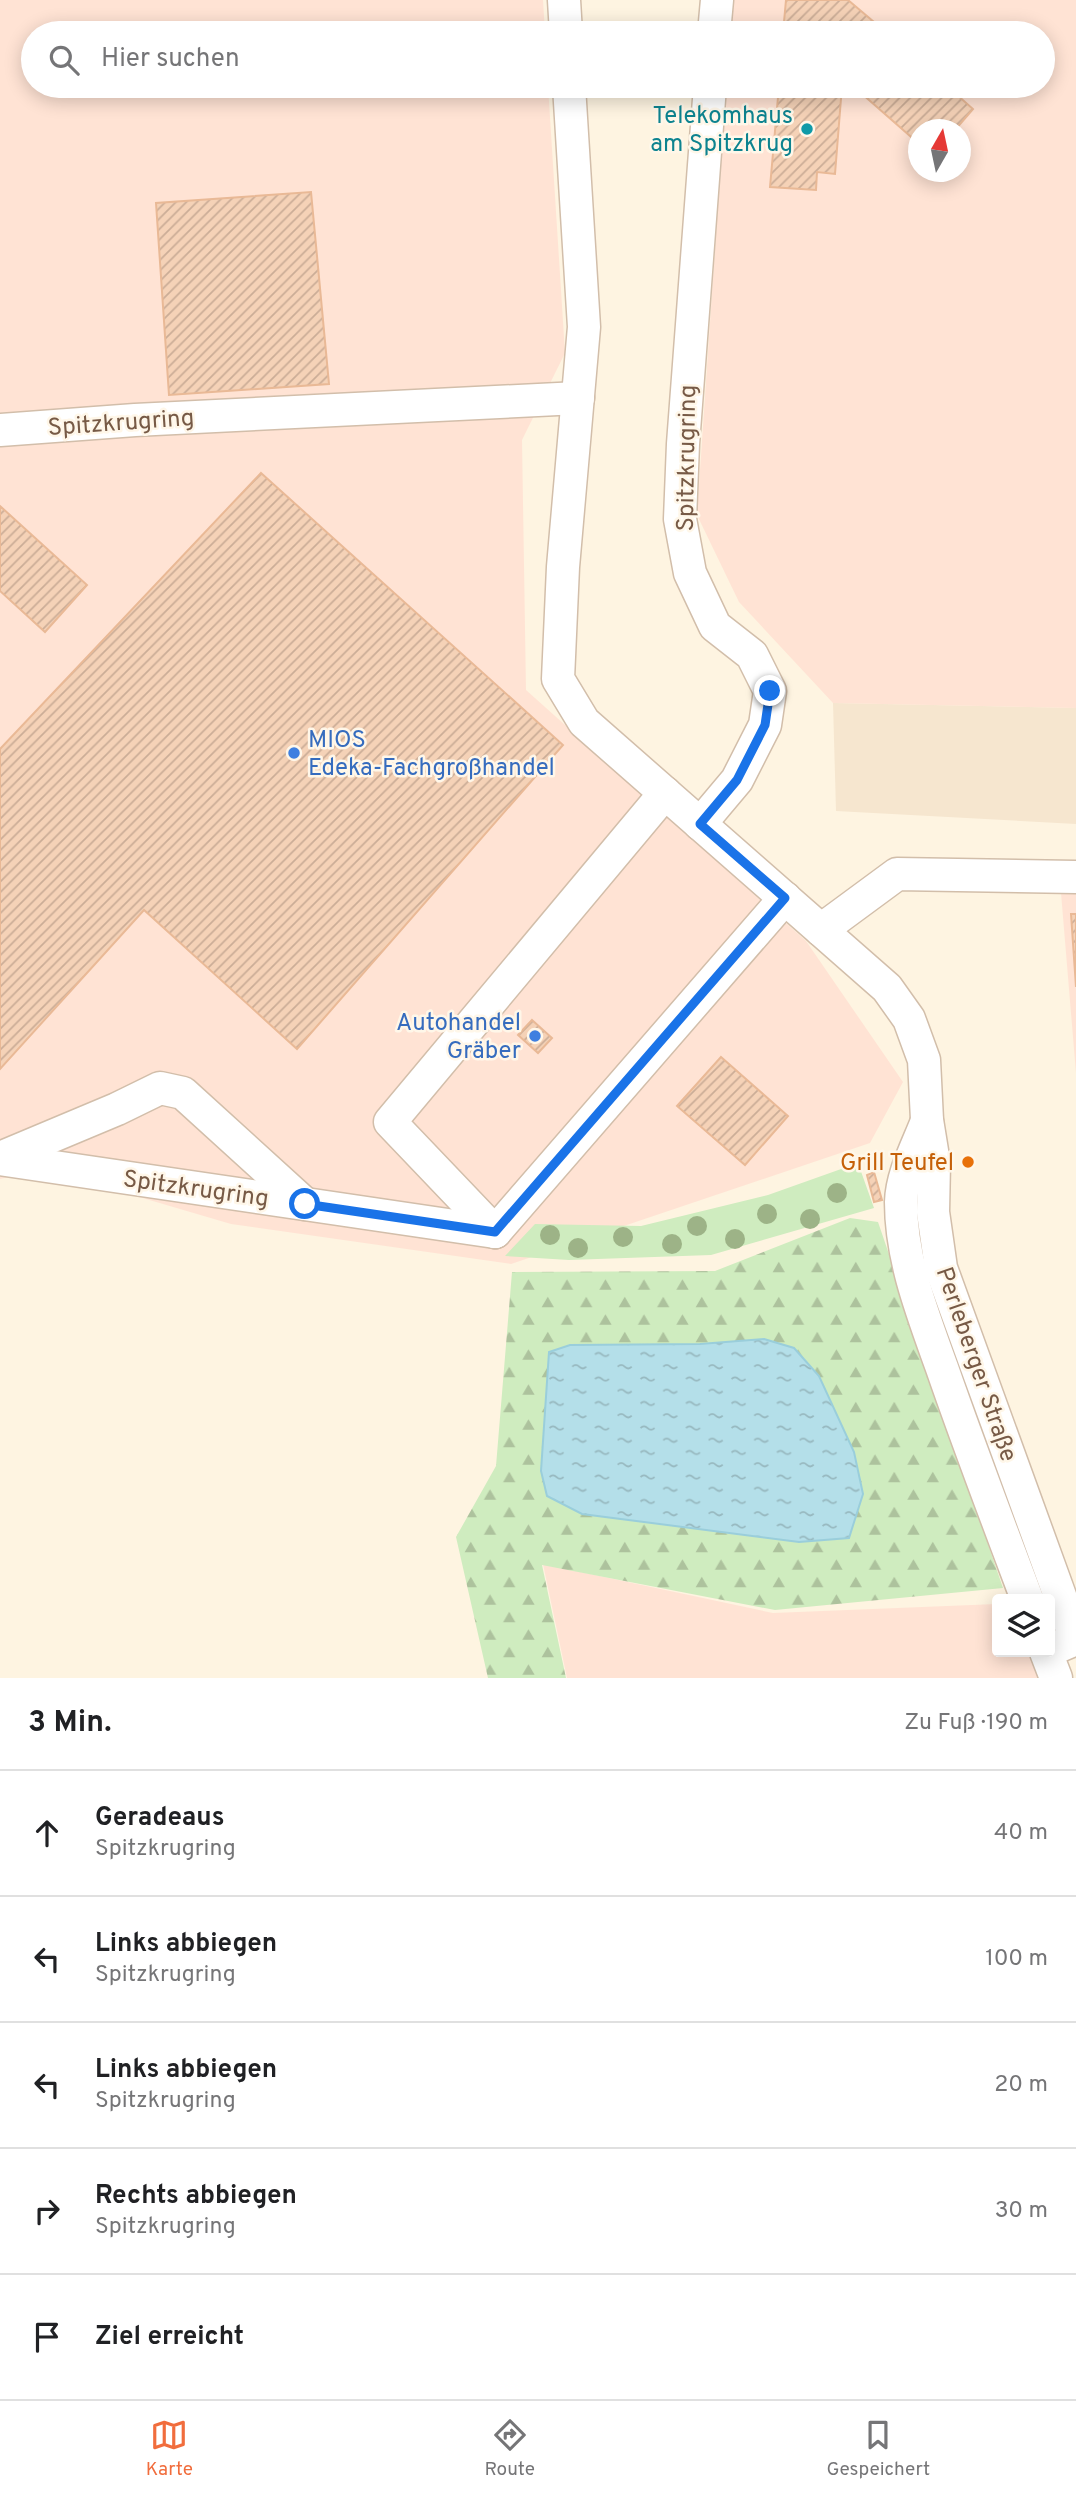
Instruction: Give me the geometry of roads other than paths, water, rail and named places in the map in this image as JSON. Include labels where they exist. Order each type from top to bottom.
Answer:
[{"type":"street","points":[[564,0],[565,21]]},
{"type":"street","points":[[715,21],[717,0]]},
{"type":"street","points":[[570,98],[584,327],[563,567],[558,679],[584,722],[887,988],[909,1019],[924,1060],[927,1120]]},
{"type":"street","name":"Spitzkrugring","points":[[700,824],[737,780],[765,725],[770,691],[752,655],[715,626],[690,573],[680,519],[709,98]]},
{"type":"street","name":"Spitzkrugring","points":[[0,430],[135,420],[578,397]]},
{"type":"street","points":[[665,793],[390,1122],[495,1232],[785,898]]},
{"type":"street","points":[[821,930],[897,874],[1076,877]]},
{"type":"street","points":[[0,1159],[160,1088],[183,1093],[305,1204]]},
{"type":"street","name":"Perleberger Straße","points":[[927,1120],[904,1179],[901,1203],[908,1262],[917,1297],[965,1437],[1025,1594]]},
{"type":"street","name":"Perleberger Straße","points":[[927,1120],[934,1163],[933,1212],[941,1268],[1076,1639]]},
{"type":"street","name":"Spitzkrugring","points":[[0,1159],[495,1232]]},
{"type":"street","points":[[1055,1648],[1076,1639]]},
{"type":"street","points":[[1050,1657],[1056,1678]]},
{"type":"water","points":[[764,1339],[794,1348],[819,1376],[854,1452],[863,1494],[849,1538],[799,1542],[582,1514],[547,1496],[541,1471],[549,1352],[570,1345],[700,1344]]},
{"type":"place","name":"Telekomhaus am Spitzkrug","points":[[807,129]]},
{"type":"place","name":"MIOS Edeka-Fachgroßhandel","points":[[294,753]]},
{"type":"place","name":"Autohandel Gräber","points":[[535,1036]]},
{"type":"place","name":"Grill Teufel","points":[[968,1162]]}]
